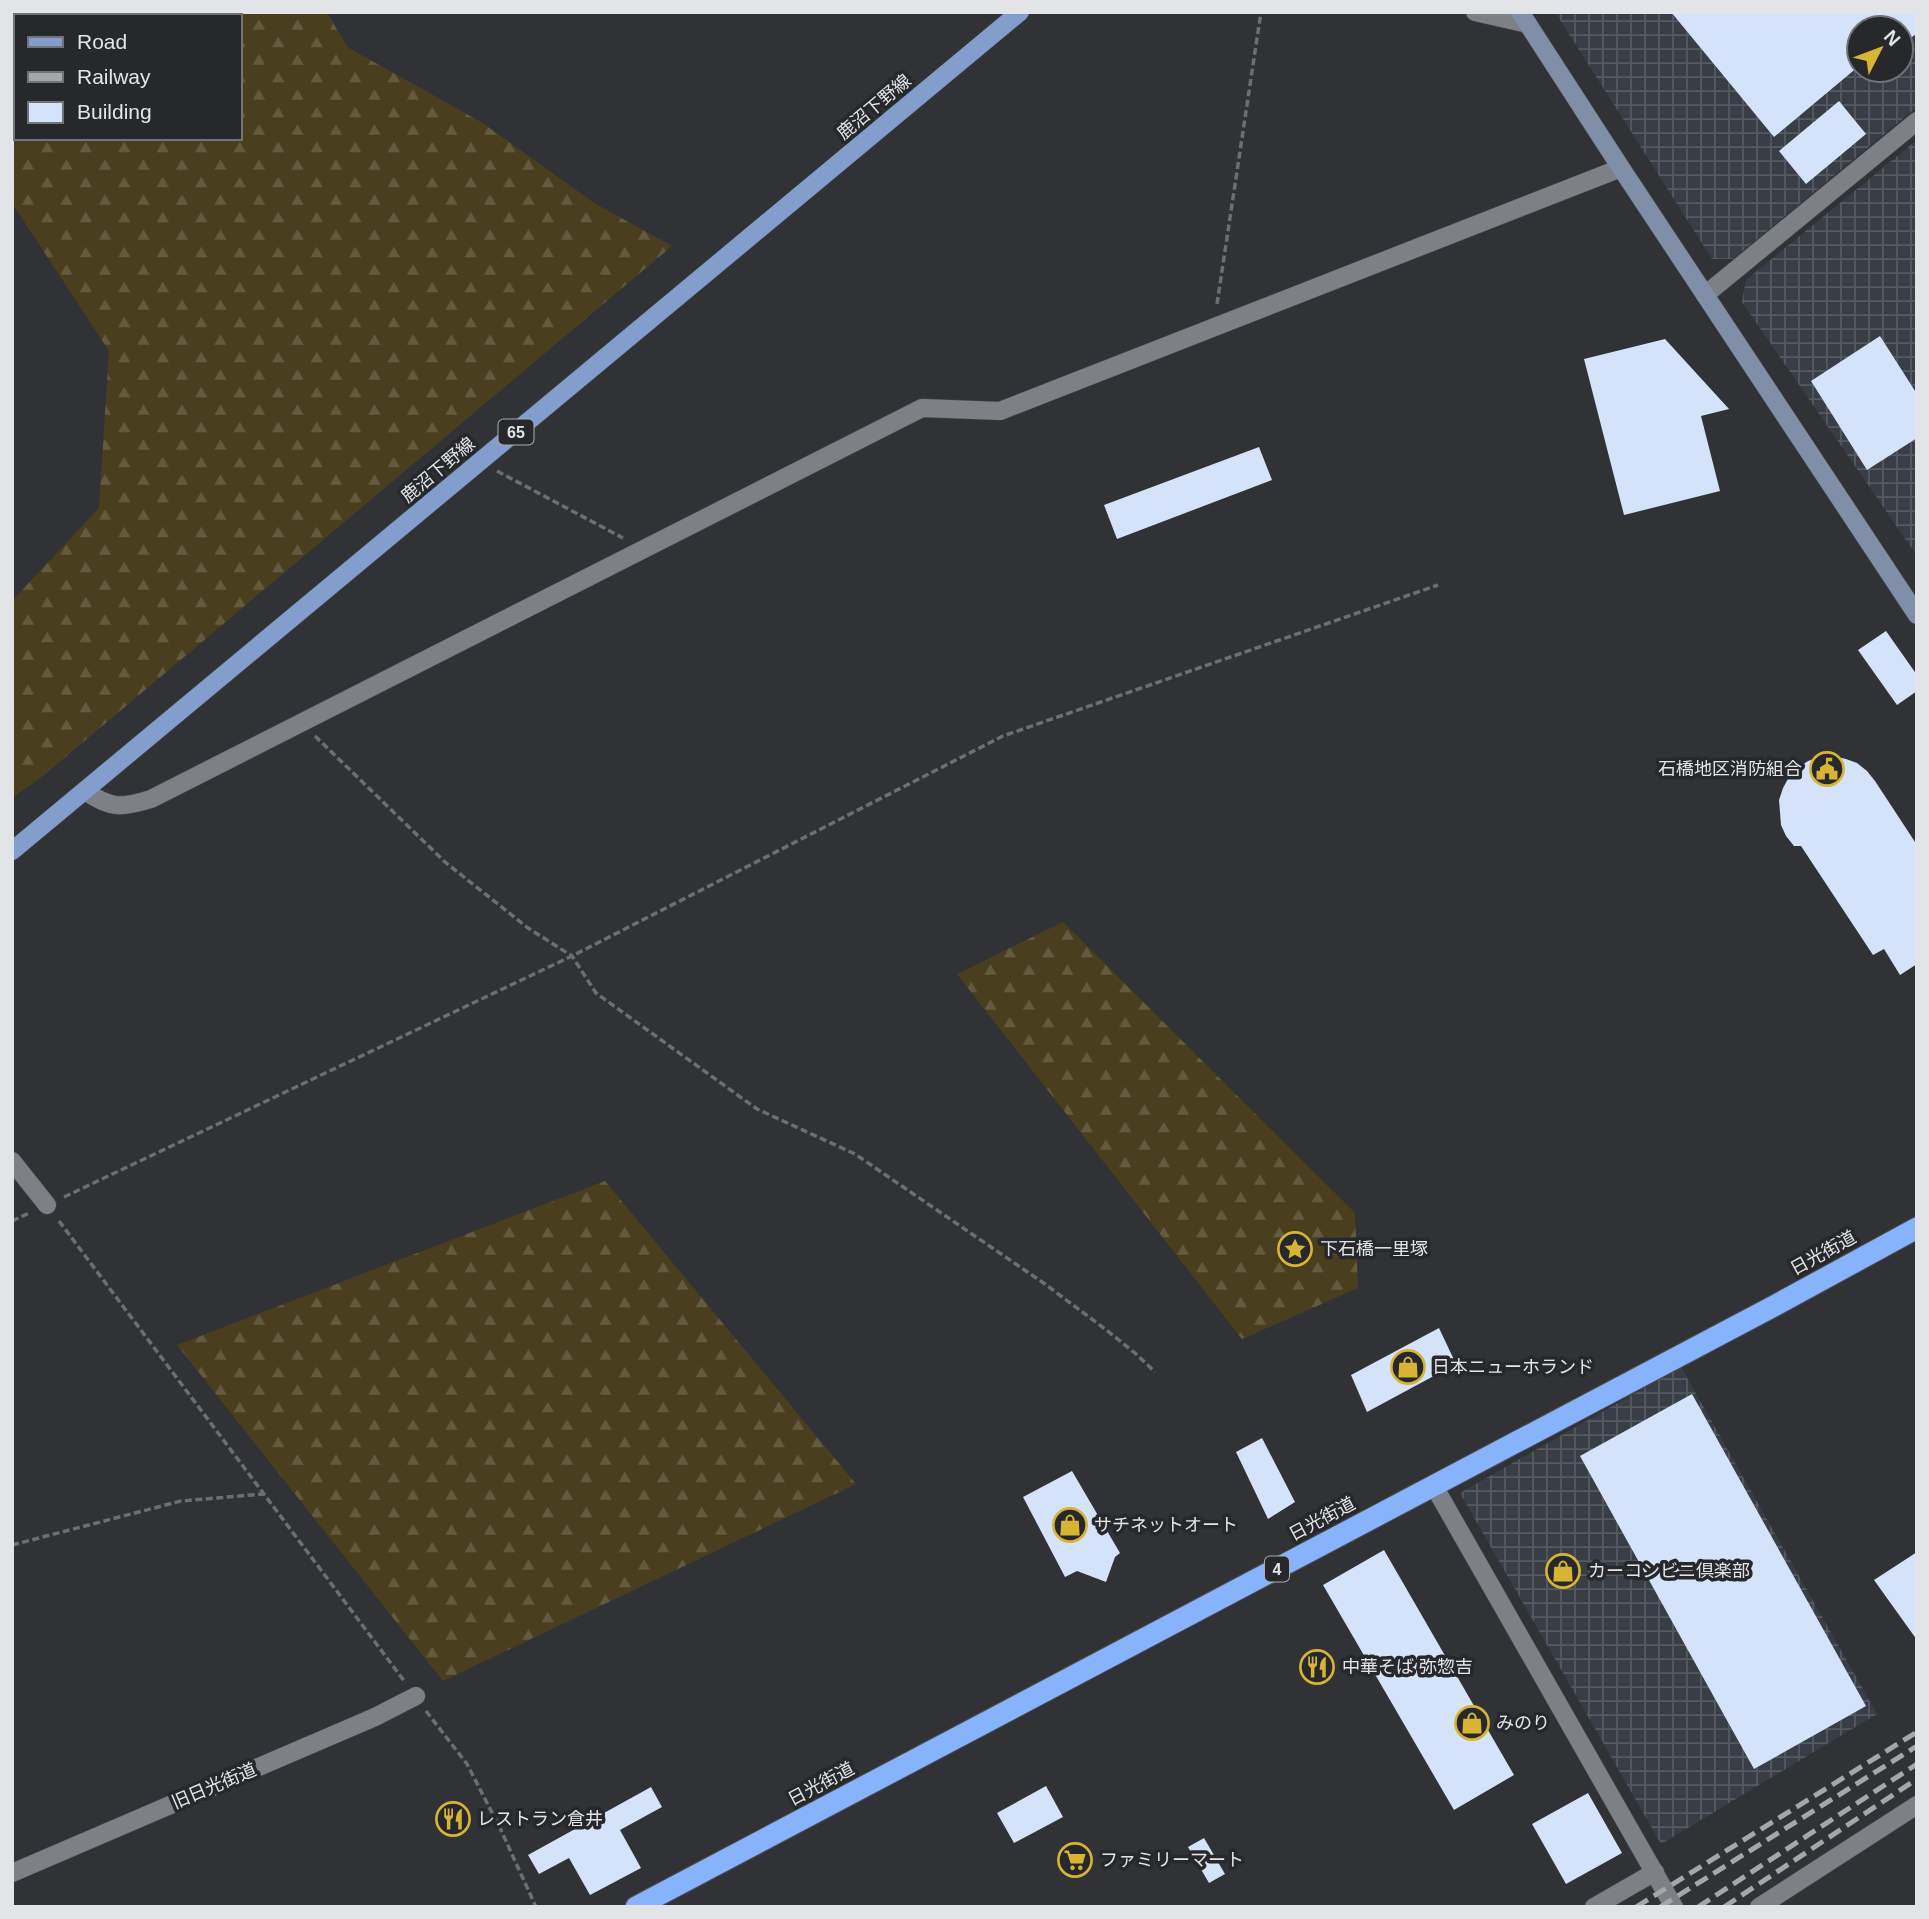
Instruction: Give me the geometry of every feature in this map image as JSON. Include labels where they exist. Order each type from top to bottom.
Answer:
[{"type":"highway","name":"日光街道","points":[[636,1907],[1917,1228]]},
{"type":"main road","name":"鹿沼下野線","points":[[12,851],[1020,12]]},
{"type":"street","points":[[1475,12],[1524,18],[1917,615]]},
{"type":"street","points":[[1705,295],[1917,121]]},
{"type":"street","points":[[85,792],[103,804],[130,805],[151,799],[922,408],[1000,411],[1621,168]]},
{"type":"street","points":[[12,1161],[47,1205]]},
{"type":"street","points":[[1434,1486],[1674,1907]]},
{"type":"street","name":"旧日光街道","points":[[12,1873],[375,1717],[416,1696]]},
{"type":"street","points":[[1759,1907],[1917,1805]]},
{"type":"street","points":[[1594,1907],[1655,1872]]},
{"type":"path","points":[[1213,328],[1261,12]]},
{"type":"path","points":[[480,463],[643,549]]},
{"type":"path","points":[[12,1545],[181,1501],[263,1494],[47,1205],[572,956],[1003,736],[1438,585]]},
{"type":"path","points":[[296,724],[305,726],[445,862],[528,928],[572,956],[596,993],[757,1109],[855,1154],[1045,1284],[1105,1329],[1155,1372]]},
{"type":"shaded area","points":[[1555,12],[1917,12],[1917,107],[1733,259],[1712,259]]},
{"type":"shaded area","points":[[1917,140],[1917,556],[1742,302],[1746,280]]},
{"type":"shaded area","points":[[1681,1367],[1877,1714],[1661,1844],[1460,1493]]},
{"type":"green space","points":[[12,12],[327,12],[347,47],[481,122],[594,203],[672,246],[44,775],[12,798],[12,601],[99,508],[109,351],[12,203]]},
{"type":"green space","points":[[1063,922],[1355,1213],[1358,1288],[1242,1339],[957,974]]},
{"type":"green space","points":[[605,1181],[856,1484],[443,1681],[177,1345]]},
{"type":"building","points":[[1671,12],[1917,12],[1915,35],[1915,14],[1845,14],[1845,78],[1774,137]]},
{"type":"building","points":[[1839,101],[1866,134],[1806,184],[1779,151]]},
{"type":"building","points":[[1880,336],[1917,394],[1917,438],[1867,470],[1811,381]]},
{"type":"building","points":[[1665,339],[1729,409],[1701,416],[1720,491],[1624,515],[1584,359]]},
{"type":"building","points":[[1259,447],[1272,480],[1117,539],[1104,505]]},
{"type":"building","points":[[1886,631],[1917,675],[1917,691],[1897,705],[1858,650]]},
{"type":"building","points":[[1833,756],[1857,763],[1867,771],[1917,845],[1917,964],[1900,975],[1884,949],[1873,955],[1801,846],[1794,846],[1781,825],[1779,800],[1789,777],[1808,761]]},
{"type":"building","points":[[1439,1328],[1456,1364],[1367,1412],[1351,1375]]},
{"type":"building","points":[[1692,1394],[1866,1706],[1754,1769],[1580,1456]]},
{"type":"building","points":[[1262,1438],[1295,1502],[1268,1519],[1236,1452]]},
{"type":"building","points":[[1072,1471],[1120,1553],[1115,1557],[1106,1582],[1077,1571],[1065,1577],[1023,1497]]},
{"type":"building","points":[[1384,1550],[1514,1775],[1454,1810],[1323,1585]]},
{"type":"building","points":[[1917,1552],[1917,1640],[1874,1580]]},
{"type":"building","points":[[1046,1786],[1063,1817],[1014,1843],[997,1813]]},
{"type":"building","points":[[651,1787],[662,1807],[620,1830],[641,1868],[590,1895],[569,1858],[539,1874],[528,1855]]},
{"type":"building","points":[[1588,1793],[1622,1853],[1566,1884],[1532,1824]]},
{"type":"building","points":[[1204,1838],[1225,1874],[1209,1883],[1188,1847]]},
{"type":"railway","points":[[1636,1907],[1917,1732]]},
{"type":"railway","points":[[1660,1907],[1917,1746]]},
{"type":"railway","points":[[1698,1907],[1917,1764]]},
{"type":"railway","points":[[1724,1907],[1917,1779]]},
{"type":"place","name":"石橋地区消防組合","points":[[1827,769]]},
{"type":"place","name":"下石橋一里塚","points":[[1295,1249]]},
{"type":"place","name":"日本ニューホランド","points":[[1408,1367]]},
{"type":"place","name":"サチネットオート","points":[[1070,1525]]},
{"type":"place","name":"カーコンビニ倶楽部","points":[[1563,1571]]},
{"type":"place","name":"中華そば 弥惣吉","points":[[1317,1667]]},
{"type":"place","name":"みのり","points":[[1472,1723]]},
{"type":"place","name":"レストラン倉井","points":[[453,1819]]},
{"type":"place","name":"ファミリーマート","points":[[1075,1860]]}]
